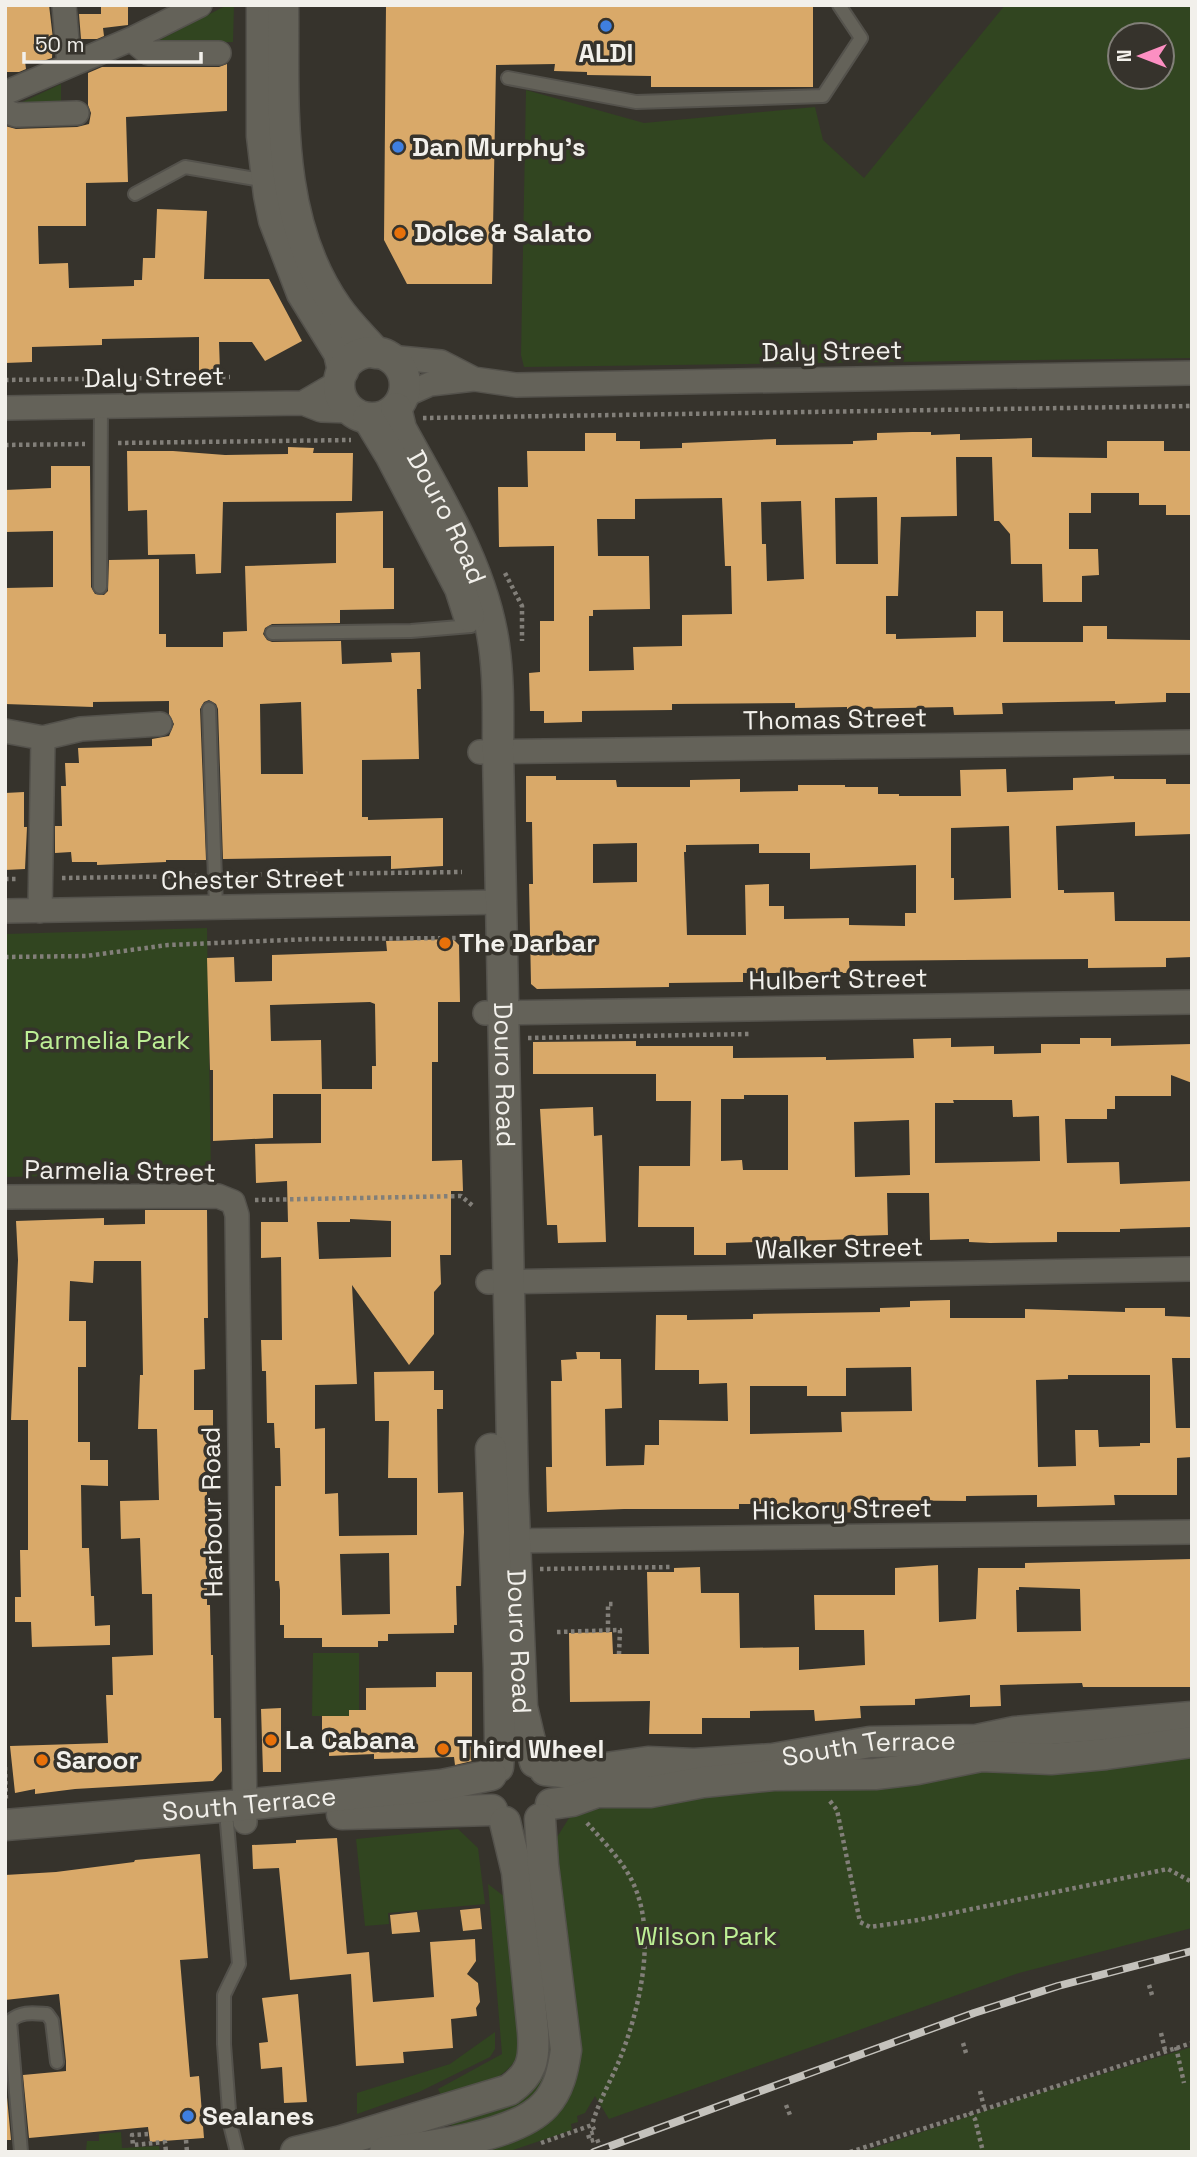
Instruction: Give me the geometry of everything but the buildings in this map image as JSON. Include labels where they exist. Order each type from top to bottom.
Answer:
[{"type":"street","points":[[64,5],[69,65]]},
{"type":"street","points":[[5,93],[134,38],[200,5]]},
{"type":"street","points":[[262,5],[262,136],[274,220],[291,268],[314,314],[339,353],[340,393],[360,423],[407,408],[403,374],[398,364],[382,355],[347,322],[324,287],[299,226],[291,194],[285,141],[283,5]]},
{"type":"street","points":[[134,38],[148,53],[219,53]]},
{"type":"street","points":[[5,111],[16,115],[77,113]]},
{"type":"street","points":[[341,377],[356,357],[382,355]]},
{"type":"street","name":"Daly Street","points":[[382,355],[441,362],[474,379]]},
{"type":"street","name":"Daly Street","points":[[407,408],[430,384],[474,379],[531,385],[1192,373]]},
{"type":"street","name":"Daly Street","points":[[303,403],[341,377]]},
{"type":"street","name":"Daly Street","points":[[5,408],[303,403],[360,423]]},
{"type":"street","name":"Douro Road","points":[[407,408],[401,429],[473,568],[487,610],[494,645],[489,752],[504,1542],[494,1771]]},
{"type":"street","name":"Douro Road","points":[[360,423],[391,456],[460,588],[471,626],[489,752]]},
{"type":"street","points":[[5,731],[43,738],[80,729],[160,724]]},
{"type":"street","points":[[40,911],[43,738]]},
{"type":"street","name":"Thomas Street","points":[[489,752],[1192,741]]},
{"type":"street","name":"Chester Street","points":[[5,911],[492,902]]},
{"type":"street","name":"Hulbert Street","points":[[495,1013],[1192,1002]]},
{"type":"street","name":"Parmelia Street","points":[[5,1197],[218,1196],[233,1202]]},
{"type":"street","name":"Harbour Road","points":[[233,1202],[237,1215],[239,1817]]},
{"type":"street","name":"Walker Street","points":[[498,1282],[1192,1269]]},
{"type":"street","name":"Hickory Street","points":[[504,1542],[1192,1532]]},
{"type":"street","name":"Douro Road","points":[[504,1542],[522,1707],[540,1766]]},
{"type":"street","name":"South Terrace","points":[[540,1766],[571,1773],[648,1762],[694,1764],[773,1759],[870,1742],[977,1740],[1015,1732],[1192,1717]]},
{"type":"street","name":"South Terrace","points":[[546,1812],[597,1792],[650,1792],[703,1782],[774,1775],[815,1782],[917,1769],[981,1756],[1051,1759],[1192,1742]]},
{"type":"street","points":[[296,2152],[509,2090],[523,2080],[530,2066],[534,2041],[517,1872],[499,1816],[487,1793],[494,1771],[515,1759],[540,1766],[553,1787],[546,1812],[543,1865],[566,2050],[564,2068],[556,2090],[545,2106],[530,2117],[493,2132],[385,2152]]},
{"type":"street","name":"South Terrace","points":[[5,1843],[239,1817],[442,1785],[494,1771]]},
{"type":"street","points":[[499,1816],[523,1825],[546,1812]]},
{"type":"street","name":"South Terrace","points":[[6,1813],[239,1817],[346,1813],[499,1816]]},
{"type":"lane","points":[[508,78],[636,102],[823,96],[861,38],[839,5]]},
{"type":"lane","points":[[135,194],[184,167],[267,181]]},
{"type":"lane","points":[[100,587],[101,405]]},
{"type":"lane","points":[[272,633],[411,631],[471,626]]},
{"type":"lane","points":[[209,709],[216,907]]},
{"type":"lane","points":[[237,2152],[230,2124],[224,2044],[224,1996],[239,1964],[239,1817]]},
{"type":"lane","points":[[21,2152],[10,2021],[16,2015],[28,2012],[47,2014],[52,2021],[57,2062]]},
{"type":"path","points":[[5,380],[230,377]]},
{"type":"path","points":[[407,408],[419,418],[1192,406]]},
{"type":"path","points":[[5,445],[101,443],[360,423]]},
{"type":"path","points":[[502,568],[522,606],[522,646]]},
{"type":"path","points":[[5,957],[86,956],[168,944],[463,938]]},
{"type":"path","points":[[233,1202],[461,1196],[474,1207]]},
{"type":"path","points":[[538,1569],[671,1567]]},
{"type":"path","points":[[608,1631],[608,1604],[615,1604]]},
{"type":"path","points":[[557,1632],[620,1630],[619,1654]]},
{"type":"path","points":[[5,1767],[6,1813]]},
{"type":"path","points":[[815,1782],[837,1810],[860,1922],[870,1927],[918,1920],[1168,1869],[1192,1882]]},
{"type":"path","points":[[580,1814],[633,1883],[642,1911],[645,1950],[641,1989],[621,2056],[598,2102],[592,2125],[594,2132],[588,2134],[590,2141],[597,2139],[602,2152]]},
{"type":"path","points":[[1149,1985],[1152,1995]]},
{"type":"path","points":[[1161,2033],[1165,2050]]},
{"type":"path","points":[[962,2043],[967,2053]]},
{"type":"path","points":[[850,2152],[1192,2043]]},
{"type":"path","points":[[1175,2047],[1184,2083]]},
{"type":"path","points":[[980,2091],[985,2107]]},
{"type":"path","points":[[786,2105],[790,2115]]},
{"type":"path","points":[[970,2112],[975,2119],[983,2152]]},
{"type":"path","points":[[530,2147],[592,2125]]},
{"type":"path","points":[[148,2134],[132,2135],[133,2145],[164,2143],[166,2152]]},
{"type":"path","points":[[187,2140],[187,2152]]},
{"type":"green space","points":[[227,5],[234,5],[233,42],[152,44]]},
{"type":"green space","points":[[1005,5],[1192,5],[1192,358],[524,367],[521,355],[526,90],[644,123],[815,107],[823,140],[864,178]]},
{"type":"green space","points":[[61,84],[61,104],[16,105]]},
{"type":"green space","name":"Parmelia Park","points":[[207,928],[211,1173],[5,1177],[5,934]]},
{"type":"green space","points":[[313,1653],[359,1653],[359,1710],[349,1710],[349,1716],[312,1716]]},
{"type":"green space","name":"Wilson Park","points":[[1192,1749],[1192,1928],[1019,1973],[609,2119],[595,2096],[585,2113],[577,2116],[578,2122],[571,2124],[572,2130],[507,2152],[466,2152],[552,2111],[554,1842],[569,1818],[579,1812],[644,1802]]},
{"type":"green space","points":[[458,1829],[478,1848],[485,1904],[388,1913],[389,1924],[365,1926],[356,1839]]},
{"type":"green space","points":[[521,1858],[553,2048],[550,2063],[541,2085],[524,2102],[502,2115],[455,2132],[448,2118],[525,2089]]},
{"type":"green space","points":[[488,1884],[505,1897],[520,2051],[506,2071],[487,2083],[442,2097],[438,2089],[502,2054]]},
{"type":"green space","points":[[495,2032],[495,2049],[490,2057],[419,2092],[357,2114],[357,2093],[450,2064]]},
{"type":"green space","points":[[1192,2047],[1192,2152],[862,2152],[1033,2095]]},
{"type":"green space","points":[[121,2132],[122,2148],[159,2146],[160,2152],[73,2152],[86,2150],[87,2141],[99,2141],[99,2134]]},
{"type":"railway","points":[[594,2152],[974,2013],[1058,1986],[1192,1951]]},
{"type":"place","name":"ALDI","points":[[606,26]]},
{"type":"place","name":"Dan Murphy's","points":[[398,147]]},
{"type":"place","name":"Dolce & Salato","points":[[400,233]]},
{"type":"place","name":"The Darbar","points":[[445,943]]},
{"type":"place","name":"La Cabana","points":[[271,1740]]},
{"type":"place","name":"Third Wheel","points":[[443,1749]]},
{"type":"place","name":"Saroor","points":[[42,1760]]},
{"type":"place","name":"Sealanes","points":[[188,2116]]}]
